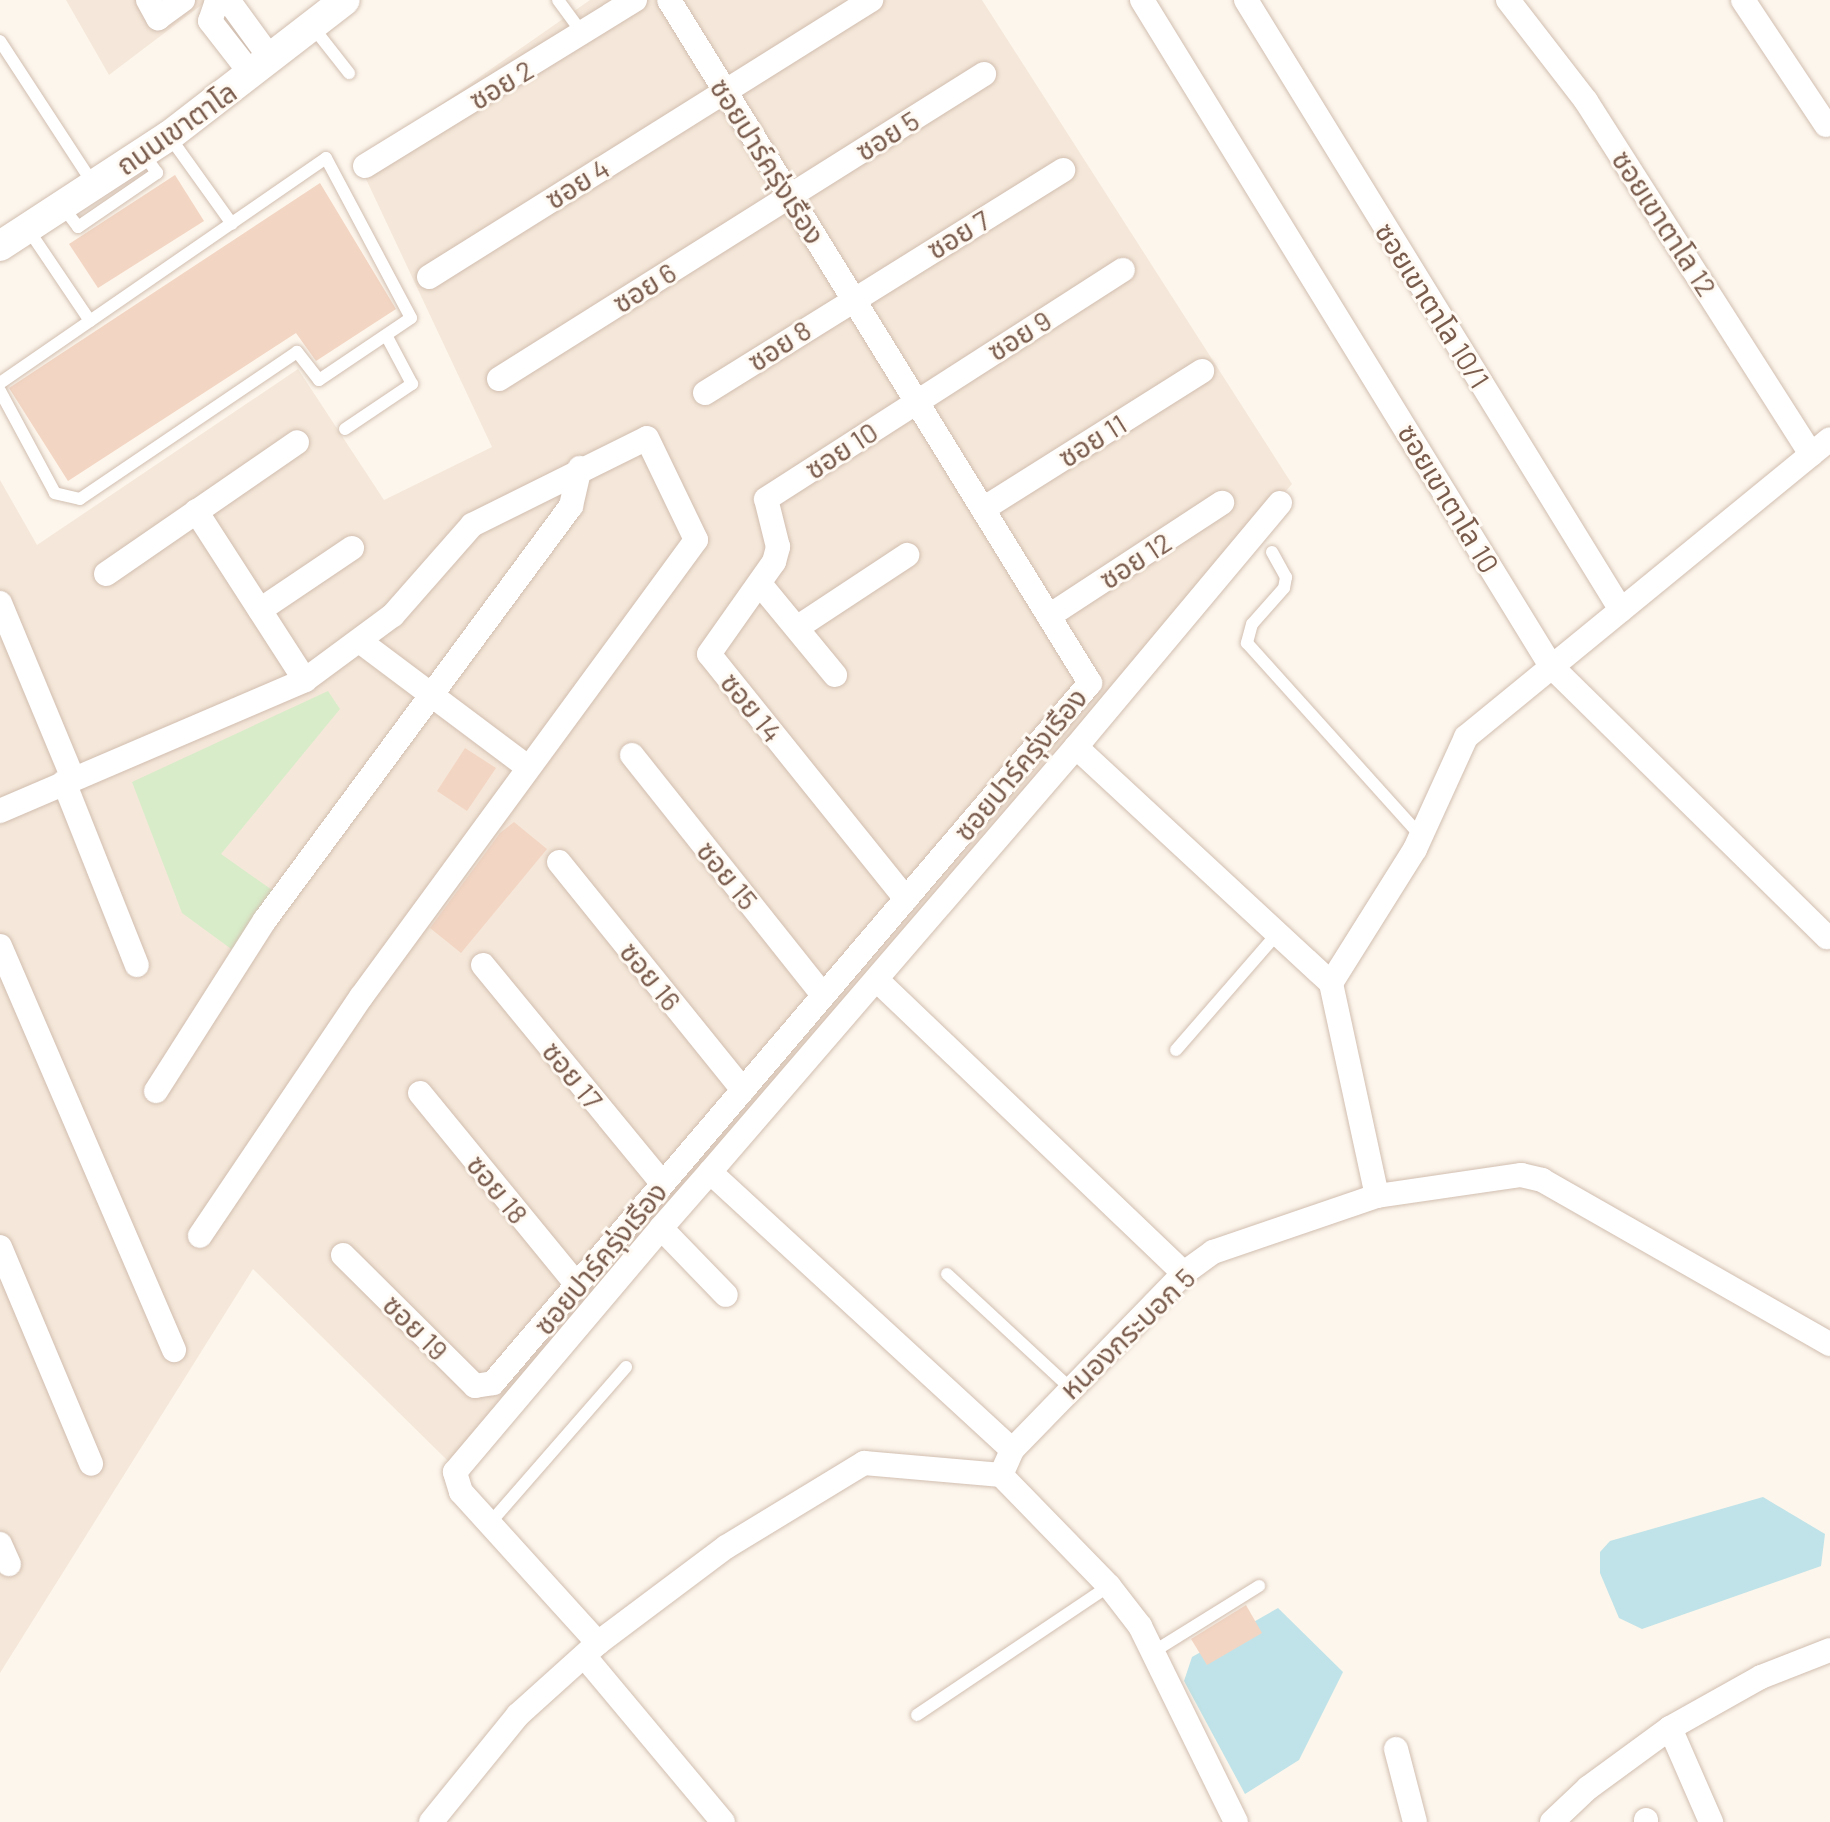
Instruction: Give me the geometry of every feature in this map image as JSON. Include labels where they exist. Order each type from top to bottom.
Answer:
[{"type":"street","points":[[148,0],[158,18],[183,0]]},
{"type":"street","name":"ถนนเขาตาโล","points":[[0,246],[169,136],[345,0]]},
{"type":"street","name":"ซอย 2","points":[[365,166],[635,0]]},
{"type":"street","name":"ซอยปาร์ครุ่งเรือง","points":[[493,1383],[1090,683],[669,0]]},
{"type":"street","name":"ซอย 4","points":[[429,277],[871,0]]},
{"type":"street","name":"ซอยเขาตาโล 10","points":[[1142,0],[1551,666],[1827,937]]},
{"type":"street","name":"ซอยเขาตาโล 10/1","points":[[1246,0],[1621,610]]},
{"type":"street","name":"ซอยเขาตาโล 12","points":[[1508,0],[1610,137],[1811,454]]},
{"type":"street","points":[[1743,0],[1826,125]]},
{"type":"street","points":[[215,2],[231,4],[261,67]]},
{"type":"street","name":"ซอย 5","points":[[789,195],[984,74]]},
{"type":"street","name":"ซอย 7","points":[[853,298],[1063,170]]},
{"type":"street","name":"ซอย 6","points":[[499,379],[789,195]]},
{"type":"street","name":"ซอย 9","points":[[916,401],[1123,270]]},
{"type":"street","name":"ซอย 8","points":[[705,393],[853,298]]},
{"type":"street","name":"ซอย 11","points":[[983,509],[1202,371]]},
{"type":"street","name":"ซอย 10","points":[[766,499],[916,401]]},
{"type":"street","points":[[0,811],[305,680],[361,642],[393,615],[472,525],[580,468],[647,438],[696,540],[526,766],[361,997],[200,1236]]},
{"type":"street","points":[[1331,983],[1420,835],[1466,737],[1830,439]]},
{"type":"street","points":[[106,574],[297,442]]},
{"type":"street","points":[[156,1091],[265,920],[428,695],[571,506],[580,468]]},
{"type":"street","name":"ซอย 14","points":[[766,499],[778,547],[760,584],[709,654],[906,899]]},
{"type":"street","name":"ซอย 12","points":[[1049,616],[1222,503]]},
{"type":"street","points":[[723,1822],[592,1650],[490,1523],[461,1492],[455,1472],[661,1228],[878,981],[1280,503]]},
{"type":"street","points":[[196,511],[305,680]]},
{"type":"street","points":[[260,610],[352,548]]},
{"type":"street","points":[[798,627],[907,555]]},
{"type":"street","points":[[760,584],[835,675]]},
{"type":"street","points":[[0,603],[137,965]]},
{"type":"street","points":[[361,642],[526,766]]},
{"type":"street","points":[[1076,747],[1331,983],[1377,1196]]},
{"type":"street","name":"ซอย 15","points":[[632,755],[823,995]]},
{"type":"street","name":"ซอย 16","points":[[559,862],[743,1090]]},
{"type":"street","points":[[0,946],[174,1350]]},
{"type":"street","name":"ซอย 17","points":[[483,965],[663,1184]]},
{"type":"street","points":[[878,981],[1184,1273]]},
{"type":"street","name":"ซอย 18","points":[[420,1093],[577,1285]]},
{"type":"street","points":[[710,1172],[1012,1450]]},
{"type":"street","name":"หนองกระบอก 5","points":[[1001,1475],[1012,1450],[1069,1387],[1184,1273],[1213,1252],[1377,1196],[1521,1175],[1542,1180],[1830,1344]]},
{"type":"street","points":[[661,1228],[726,1295]]},
{"type":"street","points":[[0,1247],[91,1464]]},
{"type":"street","name":"ซอย 19","points":[[343,1255],[475,1386],[493,1383]]},
{"type":"street","points":[[431,1822],[518,1715],[592,1650],[726,1547],[864,1463],[1001,1475],[1109,1586],[1153,1652],[1236,1822]]},
{"type":"street","points":[[1552,1822],[1588,1788],[1670,1728],[1761,1677],[1830,1650]]},
{"type":"street","points":[[1670,1728],[1711,1822]]},
{"type":"street","points":[[1396,1749],[1415,1822]]},
{"type":"lane","points":[[558,0],[583,34]]},
{"type":"lane","points":[[312,26],[349,73]]},
{"type":"lane","points":[[0,41],[94,185]]},
{"type":"lane","points":[[169,136],[232,224]]},
{"type":"lane","points":[[62,206],[78,227],[157,173],[143,153]]},
{"type":"lane","points":[[0,383],[326,158],[411,318],[319,380],[297,352],[80,499],[55,493],[0,391]]},
{"type":"lane","points":[[28,229],[90,321]]},
{"type":"lane","points":[[345,429],[412,384],[386,335]]},
{"type":"lane","points":[[1272,552],[1286,577],[1284,588],[1252,624],[1247,643],[1420,835]]},
{"type":"lane","points":[[1176,1050],[1277,934]]},
{"type":"lane","points":[[947,1274],[1069,1387]]},
{"type":"lane","points":[[490,1523],[626,1367]]},
{"type":"lane","points":[[917,1715],[1109,1586]]},
{"type":"lane","points":[[1153,1652],[1259,1586]]},
{"type":"shaded area","points":[[66,0],[208,0],[109,75]]},
{"type":"shaded area","points":[[590,0],[982,0],[1292,484],[450,1463],[253,1269],[0,1673],[0,480],[37,545],[298,369],[384,500],[492,447],[358,162]]},
{"type":"green space","points":[[328,691],[340,709],[221,854],[275,892],[234,951],[182,913],[132,782]]},
{"type":"water","points":[[1763,1497],[1825,1534],[1821,1566],[1642,1629],[1619,1618],[1600,1573],[1600,1552],[1610,1541]]},
{"type":"water","points":[[1278,1608],[1343,1672],[1299,1760],[1245,1794],[1184,1681],[1192,1657]]},
{"type":"building","points":[[175,175],[204,221],[98,288],[69,244]]},
{"type":"building","points":[[320,183],[396,309],[316,361],[296,333],[68,481],[9,388]]},
{"type":"building","points":[[465,748],[496,768],[467,811],[437,791]]},
{"type":"building","points":[[514,822],[547,849],[461,953],[430,928],[500,833]]},
{"type":"building","points":[[1246,1605],[1262,1633],[1207,1665],[1191,1639]]}]
